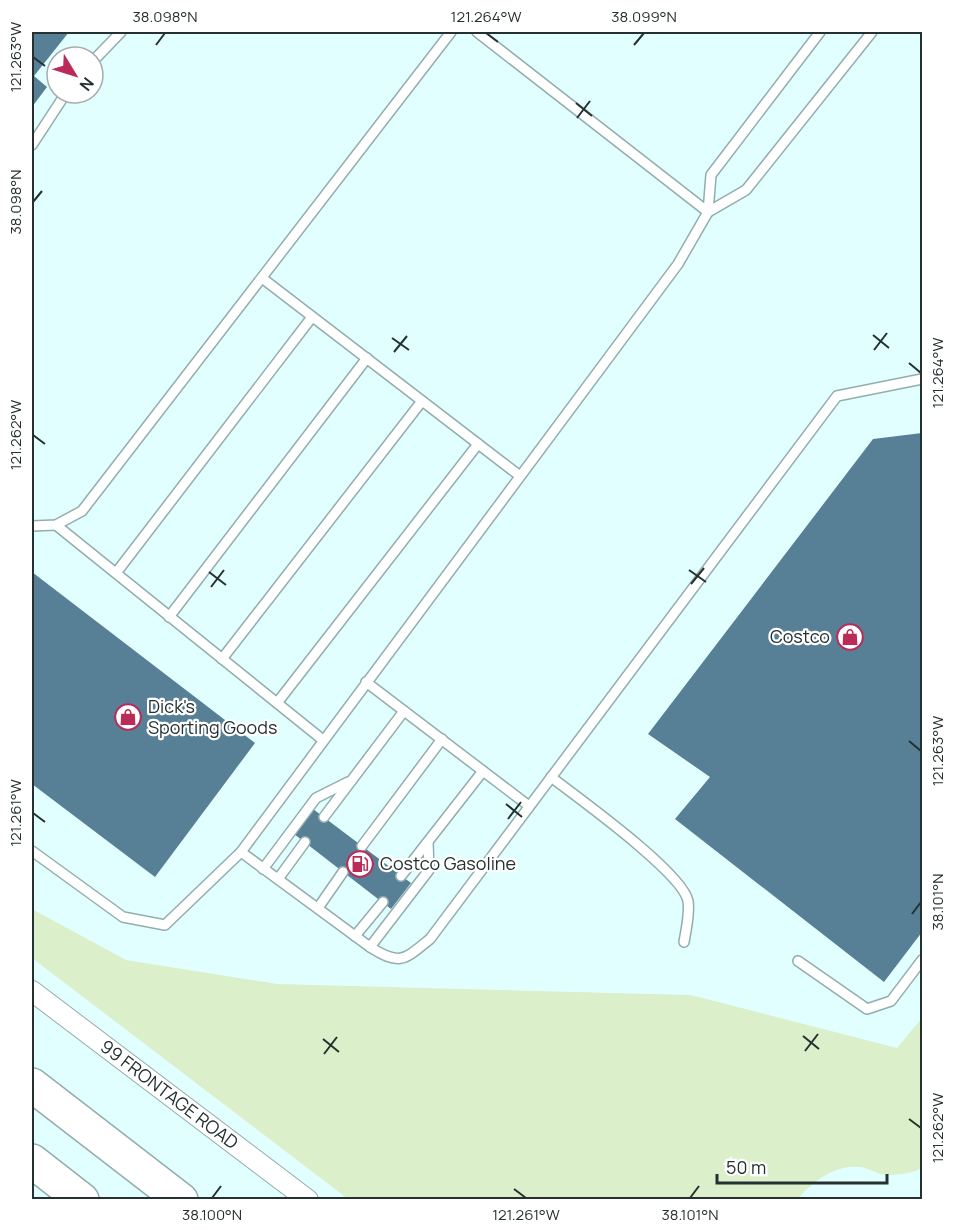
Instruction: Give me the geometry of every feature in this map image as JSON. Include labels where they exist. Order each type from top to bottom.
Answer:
[{"type":"highway","points":[[32,1085],[181,1200]]},
{"type":"highway","points":[[32,1161],[82,1200]]},
{"type":"street","name":"99 FRONTAGE ROAD","points":[[32,991],[308,1200]]},
{"type":"lane","points":[[105,49],[121,32]]},
{"type":"lane","points":[[32,526],[56,525],[82,511],[451,32]]},
{"type":"lane","points":[[477,32],[708,212]]},
{"type":"lane","points":[[32,851],[123,917],[165,925],[241,852],[678,264],[708,212],[711,175],[820,32]]},
{"type":"lane","points":[[708,212],[746,190],[872,32]]},
{"type":"lane","points":[[32,145],[58,105]]},
{"type":"lane","points":[[262,278],[520,476]]},
{"type":"lane","points":[[116,573],[312,317]]},
{"type":"lane","points":[[169,617],[367,358]]},
{"type":"lane","points":[[241,852],[370,947],[390,959],[405,959],[430,939],[837,396],[922,379]]},
{"type":"lane","points":[[222,659],[422,401]]},
{"type":"lane","points":[[277,703],[478,444]]},
{"type":"lane","points":[[56,525],[323,740]]},
{"type":"lane","points":[[366,682],[529,806]]},
{"type":"lane","points":[[324,817],[404,711]]},
{"type":"lane","points":[[363,846],[442,739]]},
{"type":"lane","points":[[401,876],[483,771]]},
{"type":"lane","points":[[551,777],[643,848],[680,886],[688,900],[684,942]]},
{"type":"lane","points":[[263,869],[316,798],[351,782]]},
{"type":"lane","points":[[278,879],[305,842]]},
{"type":"lane","points":[[370,947],[429,870],[428,842]]},
{"type":"lane","points":[[318,908],[343,872]]},
{"type":"lane","points":[[356,936],[382,902]]},
{"type":"lane","points":[[798,961],[867,1009],[891,1001],[922,960]]},
{"type":"green space","points":[[32,909],[126,960],[277,984],[691,995],[897,1048],[922,1018],[922,1168],[891,1175],[861,1167],[841,1168],[816,1181],[798,1199],[348,1199],[32,958]]},
{"type":"building","points":[[32,32],[69,32],[59,45],[45,45],[45,62],[34,76],[45,85],[45,90],[32,107]]},
{"type":"building","points":[[922,433],[922,932],[884,982],[675,819],[710,777],[648,734],[873,439]]},
{"type":"building","points":[[32,572],[255,743],[155,877],[32,784]]},
{"type":"building","points":[[313,809],[411,883],[391,909],[294,834]]},
{"type":"place","name":"Costco","points":[[850,637]]},
{"type":"place","name":"Dick's Sporting Goods","points":[[128,717]]},
{"type":"place","name":"Costco Gasoline","points":[[360,864]]}]
